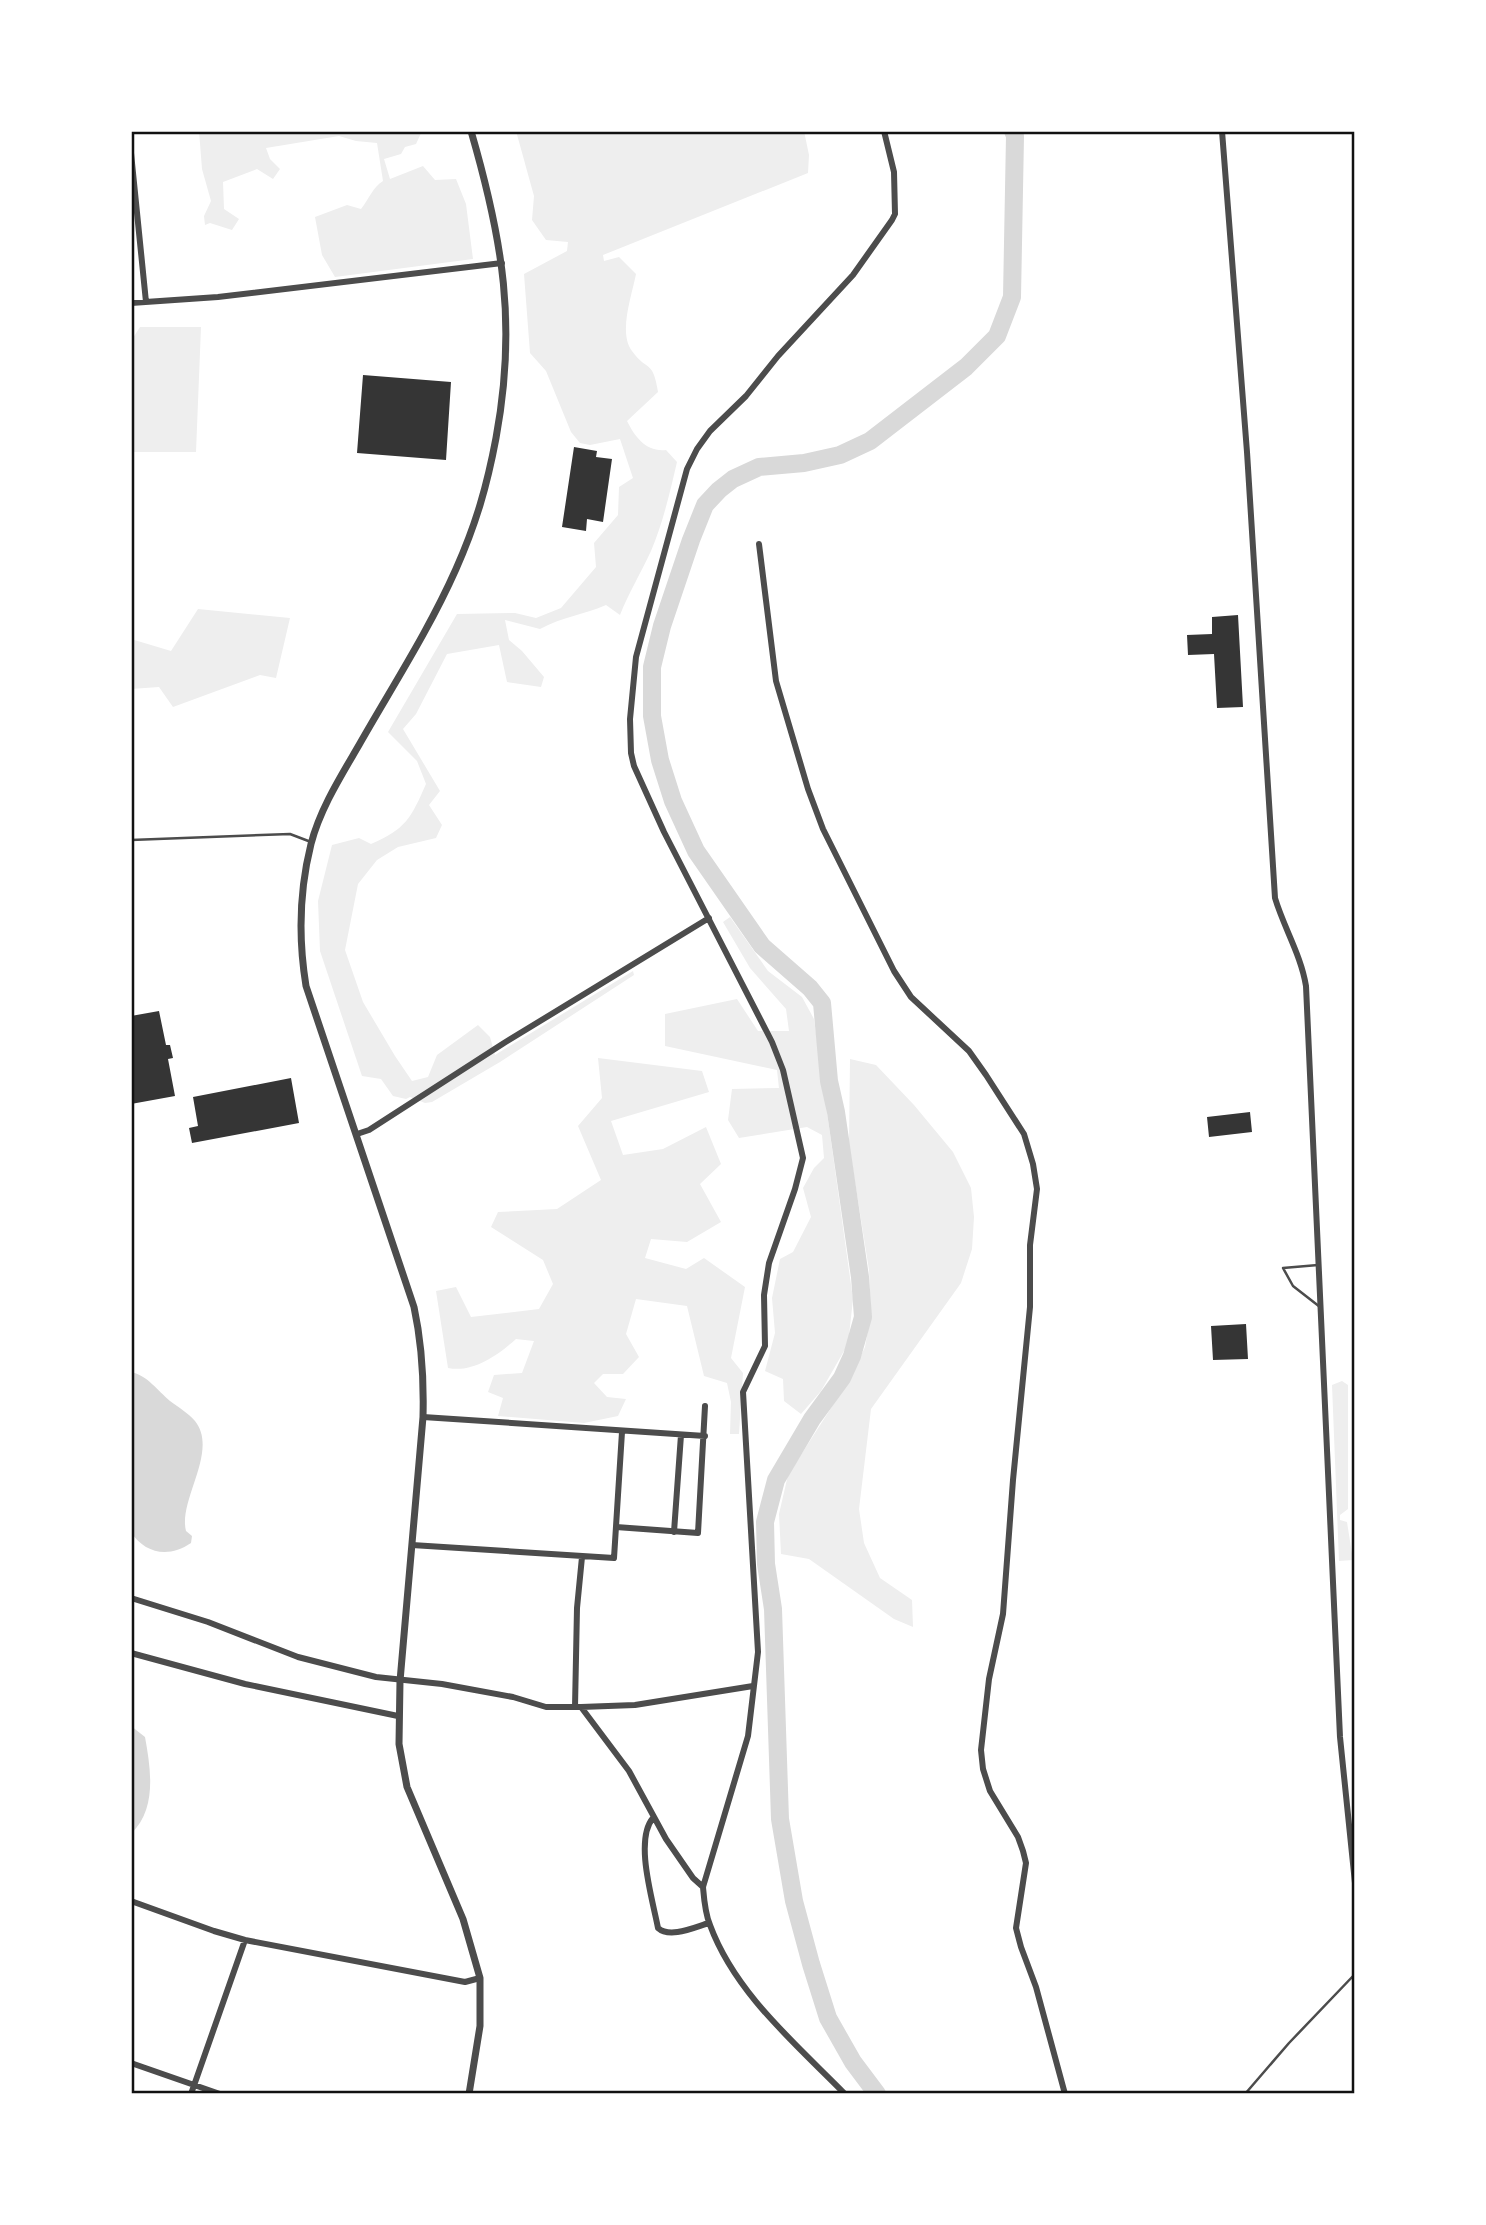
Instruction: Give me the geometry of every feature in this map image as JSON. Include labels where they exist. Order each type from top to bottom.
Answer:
[{"type":"street","points":[[469,2094],[480,2026],[480,1979],[463,1919],[407,1787],[399,1744],[400,1681],[424,1375],[415,1307],[306,985],[300,954],[300,906],[312,842],[324,808],[430,622],[456,570],[486,491],[506,376],[507,344],[502,264],[492,207],[471,131]]},
{"type":"street","points":[[845,2094],[763,2011],[720,1946],[709,1923],[703,1887],[748,1736],[758,1642],[743,1392],[765,1346],[764,1295],[767,1272],[803,1158],[783,1070],[772,1042],[664,832],[634,766],[630,746],[630,719],[638,646],[687,468],[710,432],[746,396],[778,356],[853,275],[892,220],[895,214],[894,172],[884,131]]},
{"type":"street","points":[[1222,131],[1275,898],[1303,967],[1306,986],[1340,1737],[1355,1883]]},
{"type":"street","points":[[131,153],[146,302]]},
{"type":"street","points":[[131,303],[218,297],[502,264]]},
{"type":"street","points":[[759,544],[776,681],[808,789],[823,829],[894,971],[911,997],[969,1051],[1024,1135],[1037,1189],[1030,1245],[1030,1307],[1003,1614],[989,1679],[981,1750],[983,1769],[990,1791],[1018,1837],[1026,1863],[1016,1928],[1036,1987],[1065,2094]]},
{"type":"street","points":[[356,1134],[369,1130],[415,1098],[709,918]]},
{"type":"street","points":[[616,1527],[698,1533],[705,1406]]},
{"type":"street","points":[[422,1417],[705,1436]]},
{"type":"street","points":[[412,1545],[614,1558],[622,1432]]},
{"type":"street","points":[[674,1532],[681,1434]]},
{"type":"street","points":[[582,1557],[577,1608],[578,1707],[629,1771],[653,1818],[693,1878],[703,1887]]},
{"type":"street","points":[[131,1598],[208,1622],[298,1657],[376,1677],[442,1684],[513,1697],[546,1707],[635,1705],[752,1686]]},
{"type":"street","points":[[131,1653],[245,1684],[398,1716]]},
{"type":"street","points":[[653,1818],[646,1832],[645,1857],[658,1928],[662,1932],[670,1933],[709,1923]]},
{"type":"street","points":[[131,1901],[245,1940],[465,1982],[480,1979]]},
{"type":"street","points":[[191,2094],[245,1940]]},
{"type":"street","points":[[131,2063],[220,2094]]},
{"type":"lane","points":[[131,840],[290,834],[312,842]]},
{"type":"lane","points":[[1318,1265],[1283,1268],[1293,1286],[1320,1308]]},
{"type":"lane","points":[[1245,2094],[1289,2042],[1355,1974]]},
{"type":"shaded area","points":[[199,131],[422,131],[416,144],[405,147],[401,154],[384,159],[390,179],[423,166],[435,180],[456,179],[466,204],[473,259],[335,277],[322,255],[315,217],[347,205],[361,209],[383,181],[377,143],[339,136],[266,148],[270,159],[280,169],[273,179],[257,169],[223,182],[224,209],[239,219],[232,230],[210,223],[205,225],[204,216],[211,201],[202,169]]},
{"type":"shaded area","points":[[516,131],[804,131],[809,155],[808,173],[603,255],[604,261],[619,257],[636,274],[627,314],[626,334],[632,351],[652,370],[658,392],[627,421],[642,442],[653,449],[666,450],[677,462],[663,518],[651,551],[620,615],[606,605],[540,629],[505,620],[509,640],[544,677],[541,687],[507,682],[499,645],[447,654],[416,714],[403,729],[440,791],[429,805],[442,825],[436,838],[398,847],[377,860],[358,884],[345,950],[363,1002],[412,1081],[428,1077],[437,1055],[478,1025],[490,1037],[495,1055],[633,971],[634,975],[500,1062],[432,1102],[425,1103],[410,1097],[406,1099],[393,1096],[381,1079],[362,1076],[320,951],[318,901],[332,845],[359,838],[371,844],[383,839],[406,821],[416,806],[426,784],[417,761],[388,732],[457,614],[515,613],[536,618],[561,608],[596,567],[594,543],[618,515],[619,487],[633,478],[620,439],[590,445],[580,443],[571,432],[546,371],[530,353],[524,274],[567,251],[568,242],[546,240],[532,220],[534,196]]},
{"type":"shaded area","points":[[140,327],[201,327],[196,452],[131,452],[131,341]]},
{"type":"shaded area","points":[[198,609],[290,618],[276,678],[260,675],[173,707],[159,687],[131,689],[131,639],[171,651]]},
{"type":"shaded area","points":[[730,917],[768,971],[802,997],[814,1019],[853,1299],[848,1344],[821,1391],[801,1414],[784,1401],[783,1379],[765,1371],[775,1333],[772,1298],[780,1259],[793,1252],[811,1217],[803,1188],[814,1168],[824,1158],[822,1135],[807,1127],[739,1138],[728,1120],[732,1089],[779,1088],[777,1070],[665,1046],[665,1014],[737,999],[758,1031],[789,1031],[786,1009],[750,968],[723,922]]},
{"type":"shaded area","points":[[598,1058],[702,1071],[709,1092],[611,1121],[623,1155],[663,1149],[706,1127],[721,1164],[700,1184],[721,1222],[687,1242],[651,1239],[645,1258],[686,1269],[704,1258],[745,1287],[731,1358],[743,1373],[739,1434],[730,1434],[731,1402],[727,1383],[704,1376],[687,1306],[636,1299],[626,1334],[639,1357],[623,1374],[603,1374],[594,1383],[607,1397],[626,1399],[618,1416],[584,1423],[498,1416],[503,1398],[488,1392],[494,1375],[522,1373],[534,1341],[516,1339],[493,1357],[476,1365],[448,1368],[436,1291],[456,1287],[471,1317],[539,1309],[553,1284],[543,1260],[491,1227],[498,1212],[557,1209],[601,1180],[578,1126],[602,1098]]},
{"type":"shaded area","points":[[850,1059],[876,1065],[914,1105],[953,1152],[971,1188],[974,1217],[972,1249],[961,1283],[871,1409],[859,1509],[864,1543],[880,1578],[912,1600],[913,1627],[894,1619],[809,1559],[781,1554],[779,1514],[788,1475],[851,1377],[865,1347],[871,1313],[869,1270],[849,1144]]},
{"type":"shaded area","points":[[131,1372],[147,1380],[189,1415],[201,1433],[201,1461],[185,1519],[186,1531],[192,1536],[191,1543],[174,1551],[150,1549],[131,1532]]},
{"type":"shaded area","points":[[1342,1381],[1348,1385],[1348,1509],[1340,1515],[1340,1520],[1347,1522],[1353,1560],[1339,1561],[1332,1385]]},
{"type":"shaded area","points":[[131,1726],[145,1737],[150,1788],[145,1813],[131,1834]]},
{"type":"building","points":[[363,375],[451,382],[446,460],[357,453]]},
{"type":"building","points":[[574,447],[597,451],[596,457],[612,459],[603,522],[587,519],[586,531],[562,527]]},
{"type":"building","points":[[1238,615],[1243,707],[1217,708],[1214,654],[1188,655],[1187,635],[1212,634],[1212,617]]},
{"type":"building","points":[[159,1011],[166,1045],[170,1045],[173,1058],[168,1059],[175,1096],[131,1104],[131,1016]]},
{"type":"building","points":[[291,1078],[299,1123],[192,1143],[189,1128],[198,1126],[193,1097]]},
{"type":"building","points":[[1250,1112],[1252,1132],[1209,1137],[1207,1117]]},
{"type":"building","points":[[1246,1324],[1248,1359],[1213,1360],[1211,1326]]},
{"type":"waterway","points":[[877,2094],[853,2062],[828,2018],[794,1901],[780,1819],[773,1609],[766,1564],[765,1522],[776,1480],[812,1419],[842,1378],[852,1356],[863,1317],[860,1277],[829,1081],[822,1003],[810,988],[762,946],[696,851],[673,801],[660,760],[652,716],[652,667],[662,626],[691,540],[705,505],[719,490],[733,479],[759,467],[804,463],[840,455],[870,441],[966,367],[997,336],[1012,297],[1013,131]]}]
